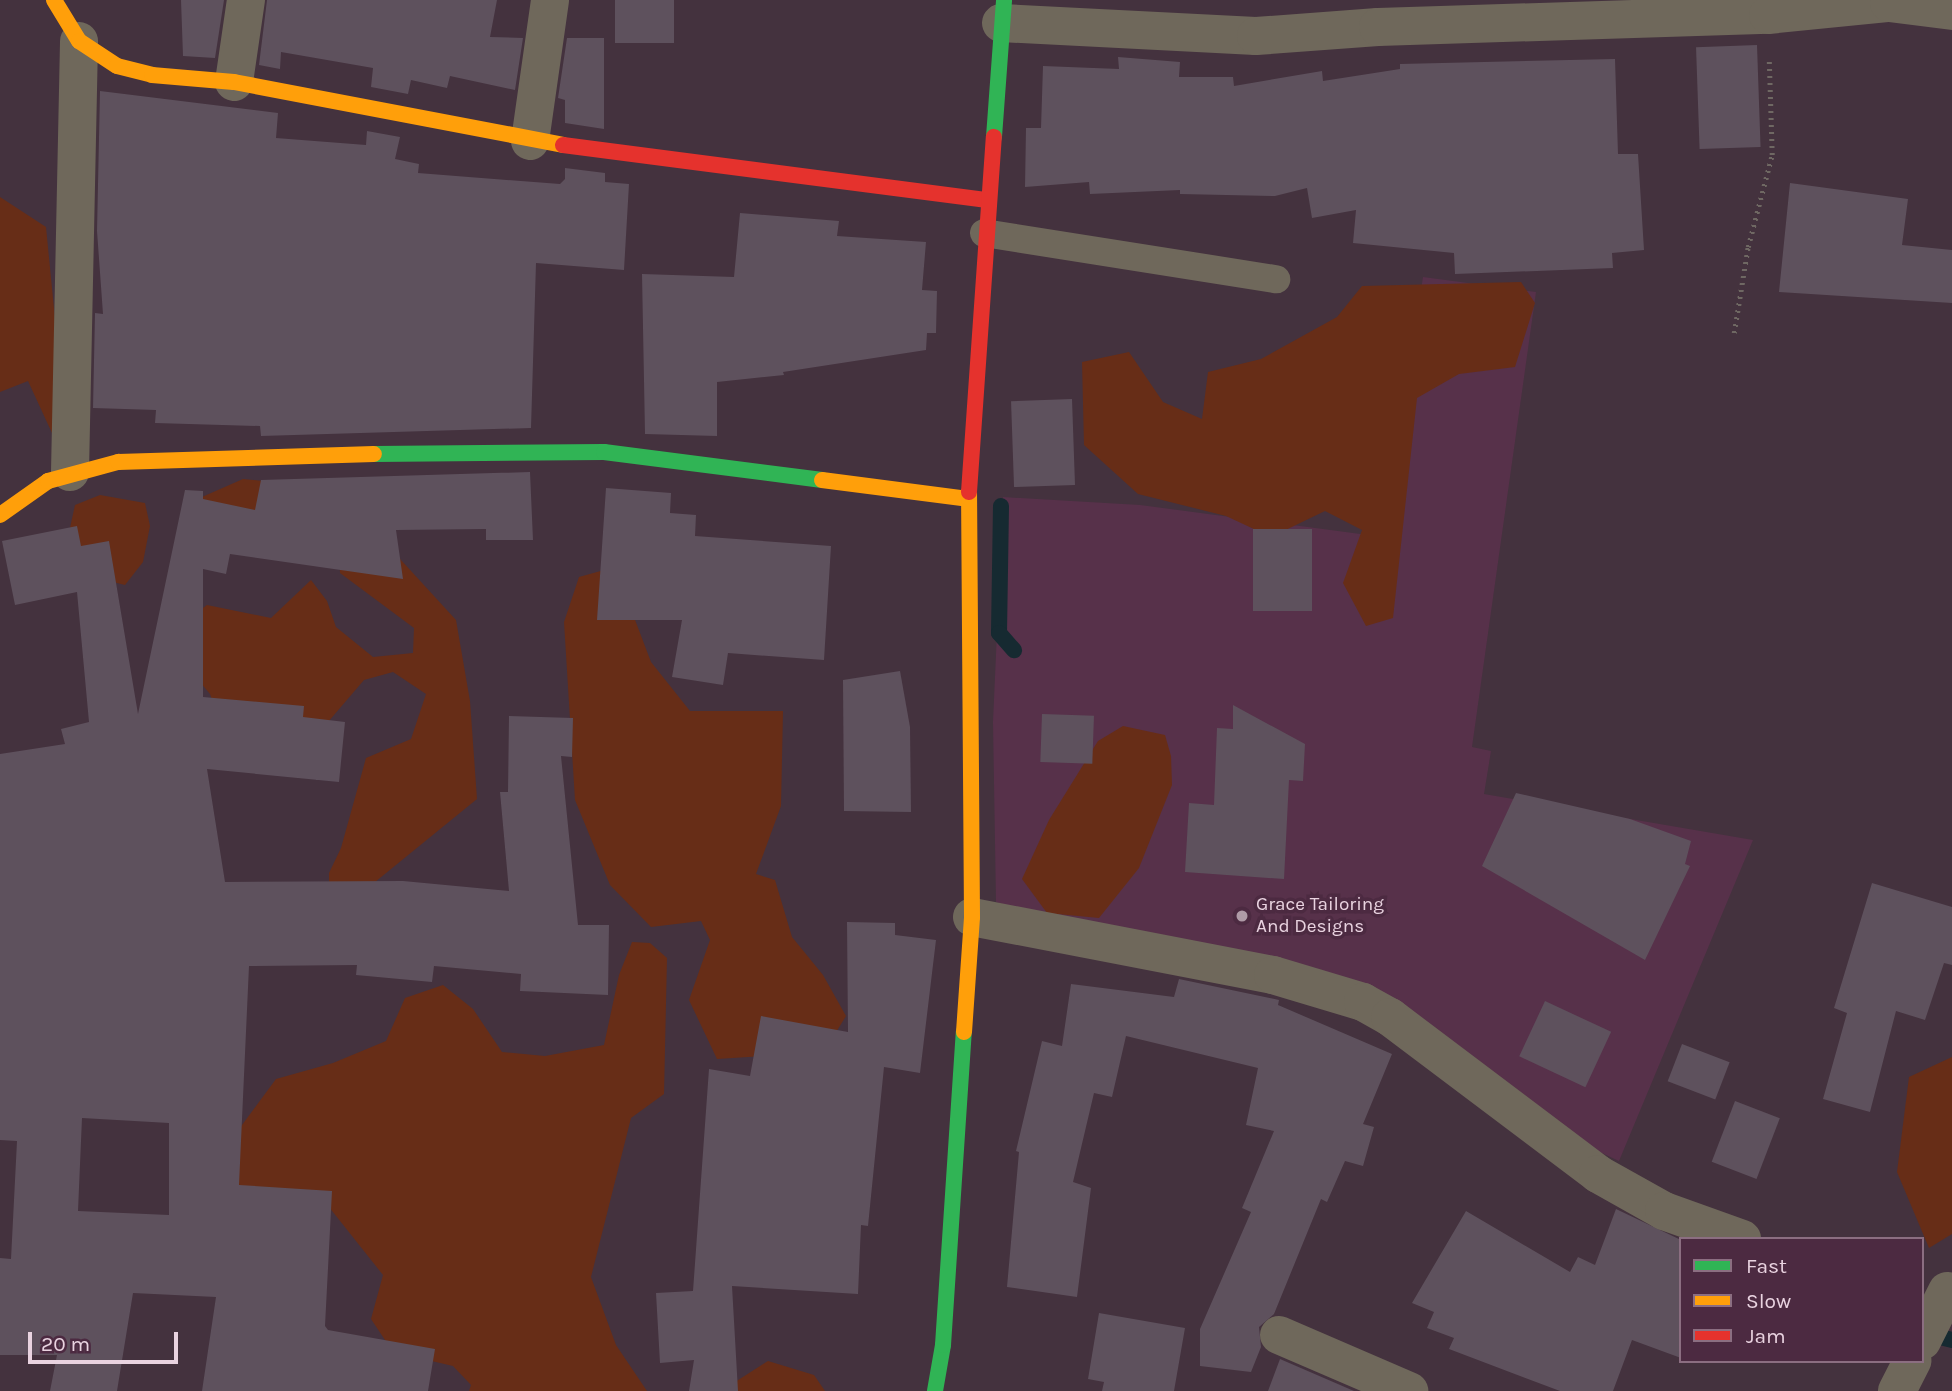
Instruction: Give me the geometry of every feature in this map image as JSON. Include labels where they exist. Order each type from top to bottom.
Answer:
[{"type":"street","points":[[54,0],[79,41],[117,66],[152,75],[234,82],[530,141],[987,200]]},
{"type":"street","points":[[234,82],[246,0]]},
{"type":"street","points":[[530,141],[550,0]]},
{"type":"street","points":[[935,1391],[943,1345],[972,917],[968,499],[984,233],[1003,12],[1256,36],[1378,27],[1768,15],[1889,3],[1952,11]]},
{"type":"street","points":[[70,472],[79,41]]},
{"type":"street","points":[[0,515],[11,503],[70,472],[144,461],[604,452],[968,499]]},
{"type":"street","points":[[972,917],[1273,975],[1363,1002],[1390,1017],[1598,1174],[1664,1211],[1736,1237]]},
{"type":"street","points":[[1924,1335],[1940,1290]]},
{"type":"street","points":[[1279,1335],[1409,1391]]},
{"type":"street","points":[[1898,1391],[1911,1363]]},
{"type":"lane","points":[[984,233],[1276,279]]},
{"type":"path","points":[[1734,333],[1748,247],[1772,155],[1768,15]]},
{"type":"shaded area","points":[[0,197],[46,227],[70,472],[28,381],[0,392]]},
{"type":"shaded area","points":[[1423,277],[1536,292],[1472,747],[1491,751],[1484,794],[1753,840],[1619,1161],[1529,1119],[1388,1026],[996,902],[993,722],[1003,497],[1140,505],[1383,537]]},
{"type":"shaded area","points":[[1521,282],[1535,303],[1515,367],[1459,374],[1417,398],[1393,618],[1366,626],[1343,583],[1362,530],[1325,511],[1271,537],[1226,516],[1138,494],[1084,445],[1082,362],[1129,352],[1163,402],[1202,419],[1208,372],[1261,359],[1337,317],[1362,286]]},
{"type":"shaded area","points":[[243,479],[284,483],[214,551],[202,497]]},
{"type":"shaded area","points":[[100,495],[145,503],[150,526],[143,562],[125,585],[81,574],[66,546],[75,505]]},
{"type":"shaded area","points":[[339,545],[390,548],[456,620],[470,701],[477,799],[364,891],[329,895],[329,873],[341,848],[366,758],[411,739],[426,694],[393,672],[364,680],[316,736],[224,735],[210,694],[185,664],[176,628],[207,605],[271,618],[311,580],[327,601],[336,627],[373,657],[413,653],[414,628],[340,573]]},
{"type":"shaded area","points":[[615,567],[651,662],[690,711],[783,711],[781,806],[756,874],[775,880],[792,937],[823,975],[846,1016],[830,1042],[766,1056],[717,1059],[689,1000],[710,940],[701,921],[651,927],[610,885],[575,800],[564,622],[579,577]]},
{"type":"shaded area","points":[[1123,726],[1165,735],[1171,756],[1172,785],[1139,868],[1099,918],[1047,913],[1022,879],[1049,820],[1098,741]]},
{"type":"shaded area","points":[[632,942],[650,943],[667,958],[664,1094],[631,1118],[591,1277],[616,1345],[647,1391],[469,1391],[471,1385],[453,1366],[393,1352],[371,1319],[383,1275],[321,1197],[243,1216],[231,1140],[276,1079],[333,1063],[386,1041],[405,998],[443,985],[473,1009],[502,1052],[545,1056],[604,1045],[619,975]]},
{"type":"shaded area","points":[[1952,1057],[1952,1234],[1929,1248],[1897,1172],[1909,1077]]},
{"type":"shaded area","points":[[768,1361],[814,1375],[825,1391],[721,1391]]},
{"type":"building","points":[[181,0],[224,0],[215,58],[183,56]]},
{"type":"building","points":[[267,0],[497,0],[490,37],[523,38],[515,90],[450,76],[447,88],[411,80],[408,94],[371,87],[373,68],[281,52],[280,69],[259,65]]},
{"type":"building","points":[[615,0],[674,0],[674,43],[615,43]]},
{"type":"building","points":[[567,38],[604,38],[604,129],[565,123],[565,100],[558,98]]},
{"type":"building","points":[[1757,45],[1761,147],[1700,149],[1696,47]]},
{"type":"building","points":[[1118,57],[1180,62],[1179,77],[1233,77],[1234,86],[1322,71],[1323,81],[1400,69],[1400,64],[1615,59],[1618,154],[1638,154],[1644,250],[1612,253],[1613,268],[1455,274],[1454,253],[1353,243],[1356,210],[1312,218],[1307,188],[1275,196],[1180,194],[1180,190],[1090,194],[1089,182],[1025,187],[1026,128],[1041,128],[1043,66],[1119,69]]},
{"type":"building","points":[[100,91],[278,113],[276,138],[366,145],[367,131],[400,137],[395,159],[419,164],[418,173],[560,184],[565,179],[565,168],[605,173],[605,182],[629,184],[624,270],[536,263],[531,428],[261,436],[260,426],[155,423],[156,410],[93,408],[95,313],[103,314],[97,231]]},
{"type":"building","points":[[1790,183],[1908,199],[1902,245],[1952,250],[1952,303],[1779,292]]},
{"type":"building","points":[[740,213],[839,221],[837,236],[926,242],[922,290],[937,291],[936,333],[927,333],[926,350],[783,372],[784,375],[717,382],[717,436],[645,434],[642,274],[734,277]]},
{"type":"building","points":[[1072,399],[1075,485],[1014,487],[1011,401]]},
{"type":"building","points":[[530,472],[533,540],[486,540],[486,529],[396,530],[403,579],[230,554],[226,574],[203,569],[203,697],[304,706],[303,717],[345,722],[339,782],[207,769],[225,882],[403,881],[509,891],[500,792],[508,792],[509,716],[573,718],[572,757],[561,756],[578,925],[609,925],[608,995],[520,991],[521,974],[434,966],[432,982],[356,975],[357,965],[249,966],[239,1185],[332,1191],[325,1326],[328,1330],[435,1349],[428,1391],[202,1391],[216,1297],[133,1293],[117,1391],[50,1391],[57,1355],[0,1355],[0,1258],[11,1259],[17,1141],[0,1140],[0,754],[65,744],[61,729],[89,722],[77,592],[15,605],[2,541],[77,526],[81,546],[109,541],[138,714],[185,490],[203,491],[203,499],[255,510],[261,480]],"holes":[[[82,1118],[169,1123],[169,1215],[78,1211]]]},
{"type":"building","points":[[606,488],[671,493],[670,513],[696,515],[695,536],[831,546],[824,660],[728,653],[723,685],[672,677],[682,620],[597,620]]},
{"type":"building","points":[[1253,529],[1312,529],[1312,611],[1253,611]]},
{"type":"building","points":[[900,671],[910,727],[911,812],[844,811],[843,680]]},
{"type":"building","points":[[1233,705],[1305,744],[1303,781],[1289,780],[1284,879],[1185,872],[1189,803],[1214,805],[1217,728],[1233,729]]},
{"type":"building","points":[[1042,714],[1094,716],[1092,764],[1040,762]]},
{"type":"building","points":[[1516,793],[1630,819],[1691,841],[1685,864],[1690,866],[1645,960],[1482,866]]},
{"type":"building","points":[[1872,883],[1952,907],[1952,965],[1944,963],[1925,1020],[1896,1011],[1870,1112],[1823,1099],[1847,1013],[1834,1008]]},
{"type":"building","points":[[847,922],[895,923],[895,935],[936,940],[920,1073],[884,1067],[868,1226],[861,1225],[858,1294],[732,1286],[738,1391],[689,1391],[694,1360],[660,1363],[656,1293],[693,1291],[709,1069],[750,1076],[761,1016],[848,1032]]},
{"type":"building","points":[[1179,979],[1279,1000],[1278,1005],[1392,1054],[1363,1124],[1374,1127],[1363,1166],[1345,1161],[1327,1202],[1321,1199],[1274,1314],[1259,1327],[1261,1347],[1251,1372],[1200,1366],[1200,1329],[1251,1212],[1242,1208],[1274,1131],[1246,1125],[1258,1068],[1126,1036],[1112,1097],[1094,1093],[1073,1182],[1091,1188],[1077,1297],[1007,1287],[1019,1152],[1016,1151],[1042,1041],[1062,1046],[1071,984],[1174,997]]},
{"type":"building","points":[[1545,1001],[1611,1032],[1585,1087],[1519,1056]]},
{"type":"building","points":[[1682,1044],[1730,1062],[1715,1100],[1668,1081]]},
{"type":"building","points":[[1735,1101],[1780,1118],[1757,1179],[1712,1162]]},
{"type":"building","points":[[1616,1209],[1679,1239],[1679,1357],[1632,1340],[1613,1391],[1560,1391],[1449,1349],[1454,1338],[1427,1328],[1434,1312],[1412,1303],[1466,1211],[1570,1272],[1578,1257],[1595,1265]]},
{"type":"building","points":[[1099,1313],[1185,1328],[1174,1391],[1102,1391],[1104,1382],[1088,1379]]},
{"type":"building","points":[[1280,1359],[1354,1391],[1268,1391]]},
{"type":"waterway","points":[[1001,506],[999,633],[1014,650]]},
{"type":"waterway","points":[[1924,1333],[1952,1340]]},
{"type":"traffic: fast","points":[[994,137],[1004,0]]},
{"type":"traffic: fast","points":[[374,454],[604,452],[822,480]]},
{"type":"traffic: fast","points":[[935,1391],[943,1345],[964,1032]]},
{"type":"traffic: slow","points":[[54,0],[79,41],[117,66],[152,75],[234,82],[563,145]]},
{"type":"traffic: slow","points":[[0,515],[48,481],[118,462],[374,454]]},
{"type":"traffic: slow","points":[[822,480],[968,499]]},
{"type":"traffic: slow","points":[[964,1032],[972,917],[969,492]]},
{"type":"traffic: jam","points":[[969,492],[994,137]]},
{"type":"traffic: jam","points":[[563,145],[987,200]]},
{"type":"place","name":"Grace Tailoring And Designs","points":[[1242,916]]}]
